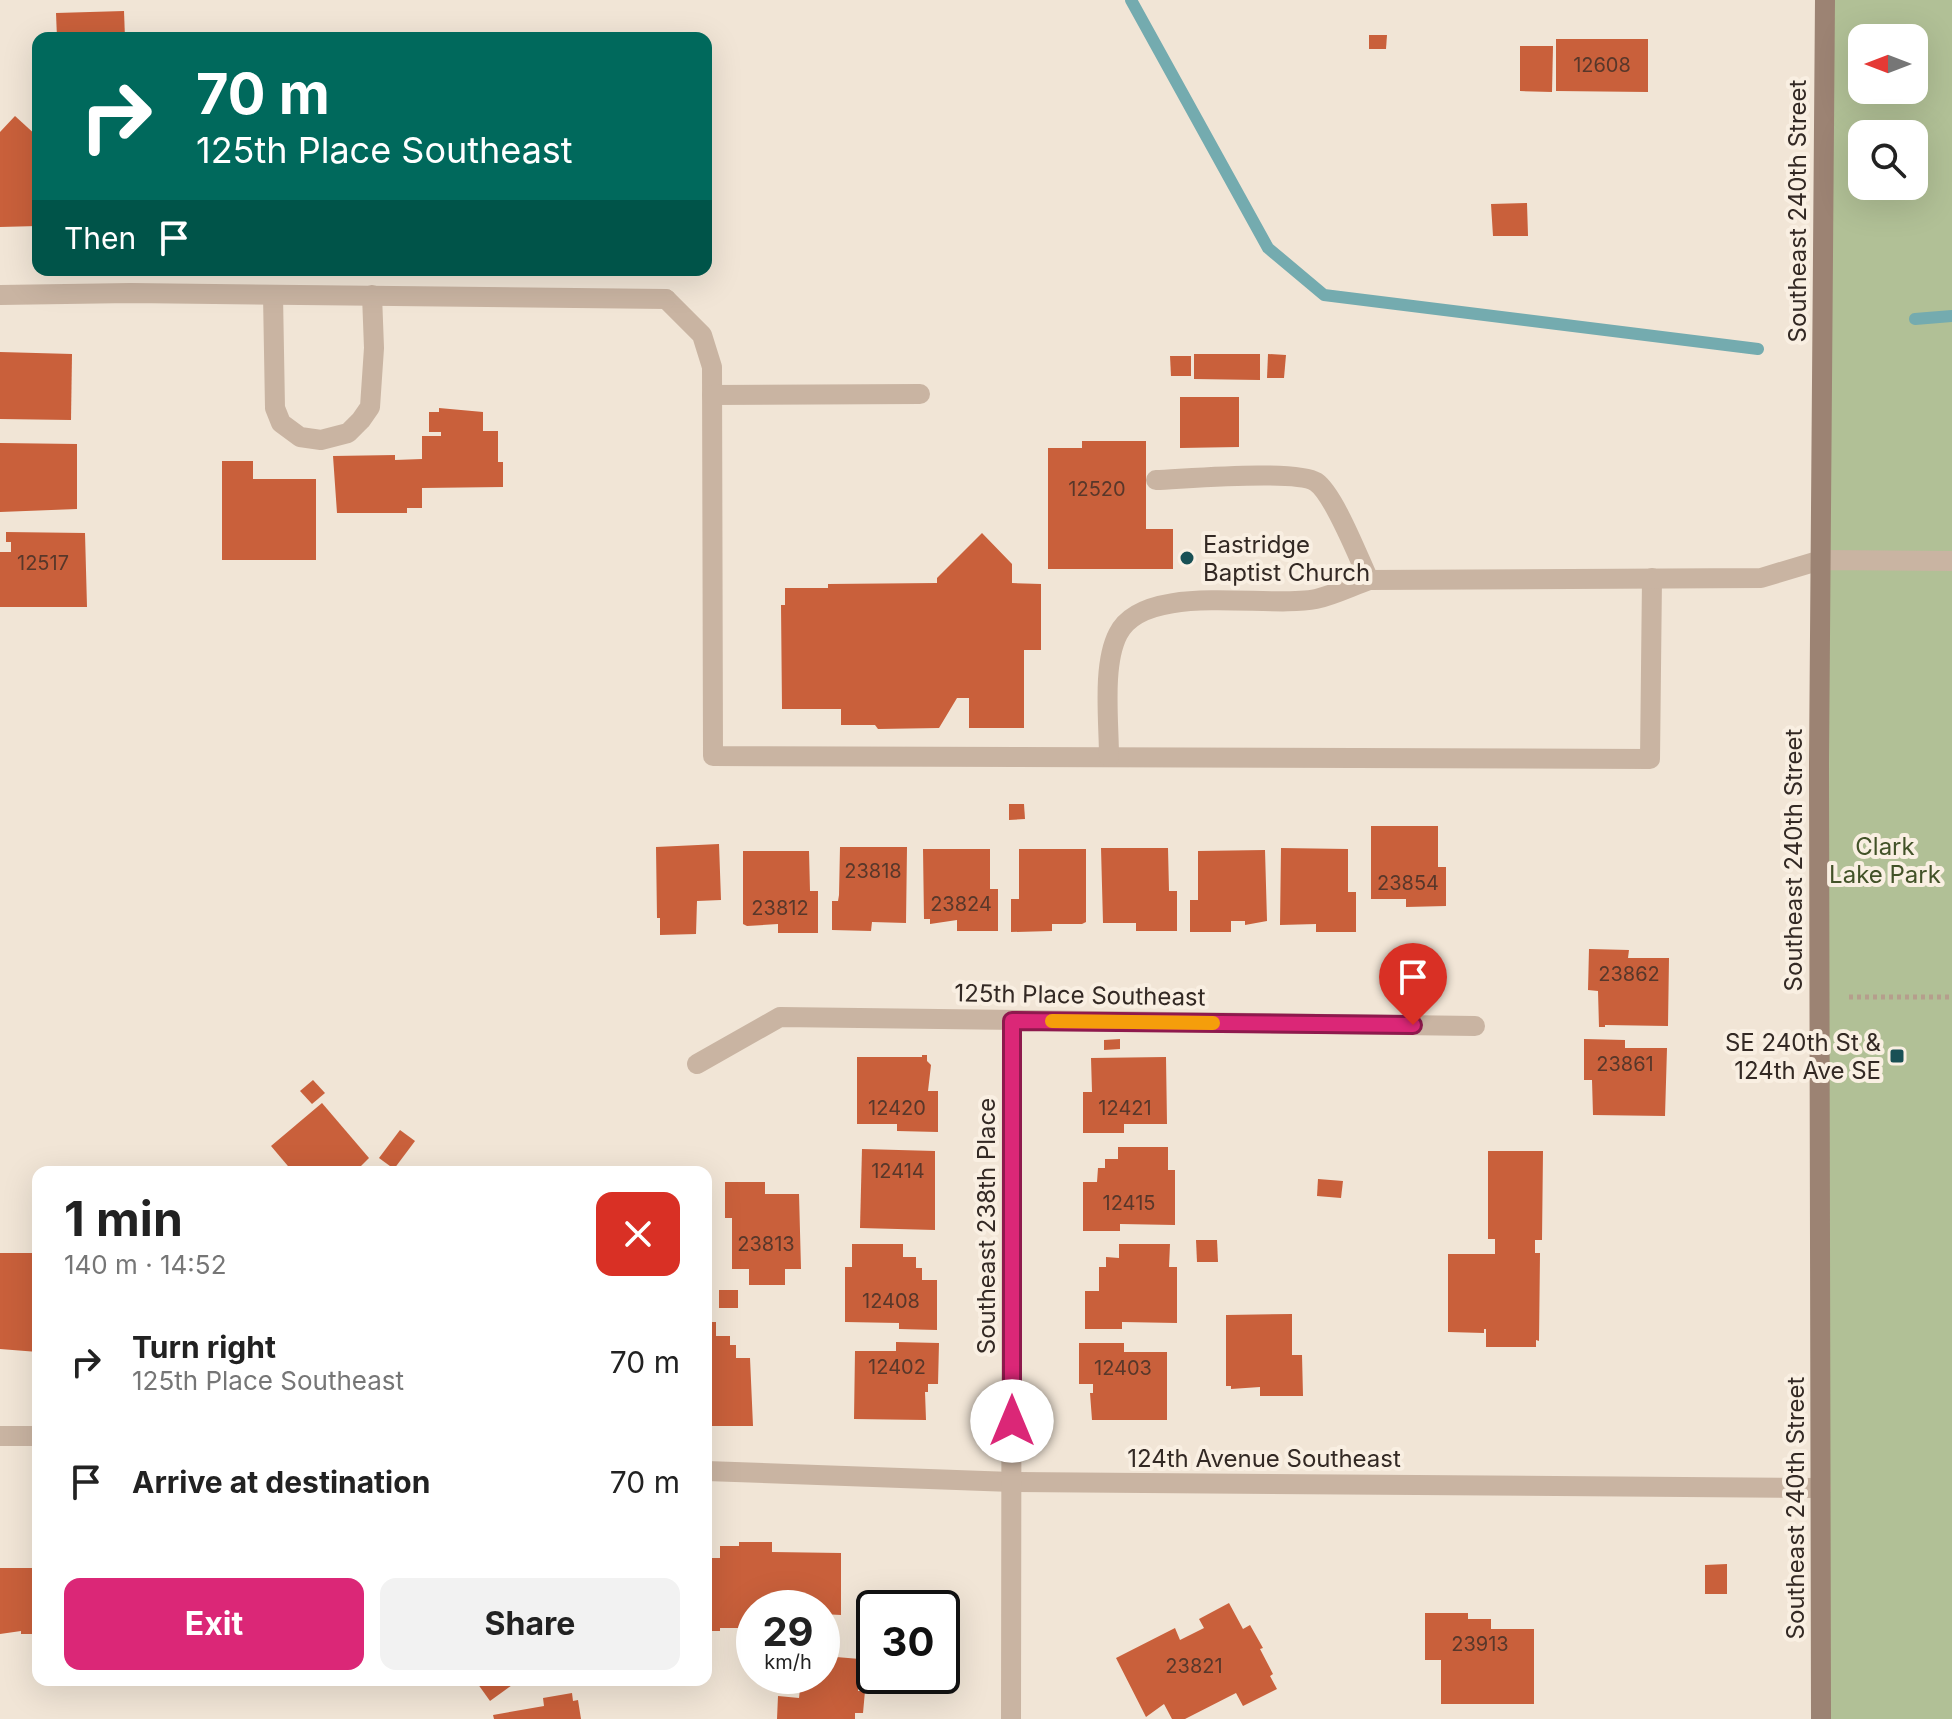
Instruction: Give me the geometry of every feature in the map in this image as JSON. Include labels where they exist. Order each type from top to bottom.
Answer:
[{"type":"main road","name":"Southeast 240th Street","points":[[1821,1719],[1821,560],[1825,0]]},
{"type":"street","points":[[0,295],[666,299],[702,335],[712,367],[713,756],[1650,759],[1652,578]]},
{"type":"street","points":[[273,295],[275,408],[281,423],[300,437],[321,440],[348,433],[370,407],[374,348],[372,295]]},
{"type":"street","points":[[712,395],[920,394]]},
{"type":"street","points":[[1156,480],[1290,476],[1316,482],[1330,499],[1369,580]]},
{"type":"street","points":[[1109,757],[1109,669],[1118,634],[1135,614],[1161,603],[1315,599],[1369,580],[1761,578],[1821,560],[1952,561]]},
{"type":"street","name":"125th Place Southeast","points":[[697,1064],[780,1017],[1475,1026]]},
{"type":"street","name":"Southeast 238th Place","points":[[1011,1719],[1012,1021]]},
{"type":"street","points":[[0,1436],[32,1436]]},
{"type":"street","name":"124th Avenue Southeast","points":[[712,1471],[1012,1482],[1821,1488]]},
{"type":"path","points":[[1820,997],[1952,997]]},
{"type":"green space","name":"Clark Lake Park","points":[[1825,0],[1952,0],[1952,1719],[1821,1719]]},
{"type":"building","points":[[124,11],[125,32],[57,32],[56,13]]},
{"type":"building","points":[[1369,35],[1387,35],[1386,49],[1369,49]]},
{"type":"building","points":[[1556,39],[1648,39],[1648,92],[1556,91]]},
{"type":"building","points":[[1520,46],[1553,46],[1552,92],[1520,91]]},
{"type":"building","points":[[15,116],[32,132],[32,226],[0,227],[0,132]]},
{"type":"building","points":[[1527,203],[1528,236],[1493,236],[1491,204]]},
{"type":"building","points":[[0,352],[72,354],[71,420],[0,419]]},
{"type":"building","points":[[1194,354],[1260,354],[1260,380],[1194,379]]},
{"type":"building","points":[[1268,354],[1286,355],[1284,378],[1267,378]]},
{"type":"building","points":[[1170,356],[1191,356],[1191,376],[1171,376]]},
{"type":"building","points":[[1180,397],[1239,397],[1239,447],[1180,448]]},
{"type":"building","points":[[439,408],[483,412],[483,431],[498,431],[498,462],[503,462],[503,487],[422,488],[422,508],[407,508],[407,513],[337,513],[333,456],[395,455],[395,460],[422,459],[422,436],[441,436],[441,432],[429,432],[429,412],[439,412]]},
{"type":"building","points":[[1082,441],[1146,441],[1146,529],[1173,529],[1173,569],[1048,569],[1048,448],[1082,448]]},
{"type":"building","points":[[0,443],[77,444],[77,509],[0,512]]},
{"type":"building","points":[[222,461],[253,461],[253,479],[316,479],[316,560],[222,560]]},
{"type":"building","points":[[6,532],[85,533],[87,607],[0,607],[0,552],[11,552],[11,542],[6,542]]},
{"type":"building","points":[[982,533],[1012,564],[1012,583],[1041,584],[1041,650],[1024,650],[1024,728],[969,728],[969,698],[957,698],[939,728],[878,729],[875,725],[841,725],[841,709],[782,709],[781,605],[785,605],[785,588],[828,588],[828,584],[937,583],[937,578]]},
{"type":"building","points":[[1009,804],[1024,804],[1025,819],[1009,820]]},
{"type":"building","points":[[1371,826],[1438,826],[1438,867],[1446,867],[1446,906],[1406,907],[1406,899],[1371,899]]},
{"type":"building","points":[[719,844],[721,900],[697,901],[696,934],[660,935],[656,847]]},
{"type":"building","points":[[840,847],[907,847],[906,923],[872,922],[871,931],[832,930],[832,901],[838,901],[839,895]]},
{"type":"building","points":[[1101,848],[1168,848],[1169,891],[1177,891],[1177,931],[1136,931],[1136,923],[1103,923]]},
{"type":"building","points":[[1281,848],[1348,849],[1348,892],[1356,892],[1356,932],[1316,932],[1316,924],[1280,925]]},
{"type":"building","points":[[923,849],[990,849],[990,889],[998,889],[998,931],[957,931],[957,920],[930,924],[930,919],[924,919]]},
{"type":"building","points":[[1019,849],[1086,849],[1086,922],[1052,924],[1052,931],[1011,932],[1011,899],[1019,899]]},
{"type":"building","points":[[1265,850],[1267,921],[1245,925],[1245,921],[1231,921],[1231,932],[1190,932],[1190,900],[1198,900],[1198,851]]},
{"type":"building","points":[[743,851],[809,851],[810,891],[818,891],[818,933],[778,933],[778,924],[743,924]]},
{"type":"building","points":[[1589,949],[1629,950],[1628,958],[1669,958],[1668,1026],[1599,1027],[1598,991],[1588,990]]},
{"type":"building","points":[[1120,1039],[1120,1049],[1104,1050],[1104,1040]]},
{"type":"building","points":[[1584,1039],[1625,1040],[1625,1048],[1667,1048],[1665,1116],[1593,1115],[1592,1080],[1584,1080]]},
{"type":"building","points":[[927,1055],[931,1065],[928,1091],[938,1091],[938,1132],[897,1131],[897,1124],[857,1124],[857,1057]]},
{"type":"building","points":[[1166,1057],[1167,1124],[1124,1124],[1124,1133],[1083,1133],[1083,1092],[1092,1092],[1091,1058]]},
{"type":"building","points":[[313,1080],[325,1093],[312,1104],[300,1091]]},
{"type":"building","points":[[322,1103],[369,1158],[361,1166],[288,1166],[271,1146]]},
{"type":"building","points":[[400,1130],[415,1141],[396,1166],[390,1166],[379,1158]]},
{"type":"building","points":[[1118,1147],[1168,1147],[1168,1170],[1175,1170],[1175,1225],[1120,1224],[1120,1231],[1083,1231],[1083,1182],[1097,1182],[1098,1168],[1105,1168],[1105,1159],[1118,1159]]},
{"type":"building","points":[[862,1149],[935,1151],[935,1230],[860,1228]]},
{"type":"building","points":[[1488,1151],[1543,1151],[1542,1240],[1535,1240],[1535,1253],[1540,1253],[1539,1341],[1536,1340],[1536,1347],[1486,1347],[1486,1329],[1484,1333],[1448,1332],[1448,1254],[1495,1254],[1495,1239],[1488,1239]]},
{"type":"building","points":[[1318,1179],[1343,1181],[1341,1198],[1317,1196]]},
{"type":"building","points":[[725,1182],[765,1182],[765,1194],[799,1194],[801,1269],[785,1269],[785,1285],[749,1285],[749,1269],[732,1269],[732,1218],[725,1218]]},
{"type":"building","points":[[1196,1240],[1217,1240],[1218,1262],[1197,1262]]},
{"type":"building","points":[[852,1244],[903,1244],[903,1257],[916,1257],[916,1268],[922,1268],[922,1280],[937,1280],[937,1330],[899,1329],[899,1323],[845,1322],[845,1267],[852,1267]]},
{"type":"building","points":[[1119,1244],[1170,1244],[1169,1267],[1177,1267],[1177,1323],[1122,1322],[1122,1329],[1085,1329],[1085,1291],[1099,1291],[1099,1267],[1106,1267],[1106,1257],[1119,1258]]},
{"type":"building","points":[[0,1253],[32,1253],[32,1352],[0,1349]]},
{"type":"building","points":[[719,1290],[738,1290],[738,1308],[719,1308]]},
{"type":"building","points":[[1292,1314],[1292,1355],[1302,1355],[1303,1396],[1260,1396],[1260,1387],[1231,1389],[1231,1386],[1226,1386],[1226,1315]]},
{"type":"building","points":[[712,1322],[716,1322],[716,1336],[730,1336],[730,1345],[736,1345],[736,1358],[750,1358],[753,1426],[712,1426]]},
{"type":"building","points":[[896,1342],[939,1343],[938,1384],[928,1384],[928,1392],[925,1392],[926,1420],[854,1419],[855,1351],[896,1351]]},
{"type":"building","points":[[1079,1343],[1124,1343],[1124,1352],[1167,1352],[1167,1420],[1092,1420],[1090,1393],[1093,1393],[1093,1384],[1079,1384]]},
{"type":"building","points":[[739,1542],[772,1542],[772,1552],[841,1553],[841,1615],[840,1590],[736,1590],[736,1628],[712,1631],[712,1558],[720,1558],[720,1546],[739,1546]]},
{"type":"building","points":[[1727,1564],[1727,1594],[1705,1594],[1705,1565]]},
{"type":"building","points":[[0,1568],[32,1568],[32,1634],[21,1634],[21,1631],[0,1634]]},
{"type":"building","points":[[1229,1603],[1243,1629],[1250,1625],[1263,1648],[1260,1649],[1277,1689],[1243,1706],[1236,1693],[1185,1719],[1172,1719],[1164,1704],[1146,1717],[1116,1658],[1175,1628],[1180,1640],[1204,1628],[1199,1619]]},
{"type":"building","points":[[1425,1613],[1468,1613],[1468,1619],[1491,1619],[1491,1629],[1534,1629],[1534,1704],[1441,1704],[1441,1660],[1425,1660]]},
{"type":"building","points":[[840,1657],[856,1659],[856,1694],[865,1694],[863,1713],[855,1713],[855,1719],[777,1719],[778,1696],[799,1698],[799,1694],[840,1694]]},
{"type":"building","points":[[479,1686],[511,1686],[490,1701]]},
{"type":"building","points":[[572,1693],[573,1701],[578,1700],[581,1719],[494,1719],[493,1715],[544,1706],[543,1698]]},
{"type":"waterway","points":[[1131,0],[1268,248],[1324,295],[1758,349]]},
{"type":"waterway","points":[[1915,319],[1952,316]]},
{"type":"slow traffic","points":[[1052,1021],[1213,1023]]},
{"type":"place","name":"Eastridge Baptist Church","points":[[1187,558]]},
{"type":"place","name":"SE 240th St & 124th Ave SE","points":[[1897,1056]]},
{"type":"route","points":[[1012,1421],[1012,1021],[1413,1025]]}]
